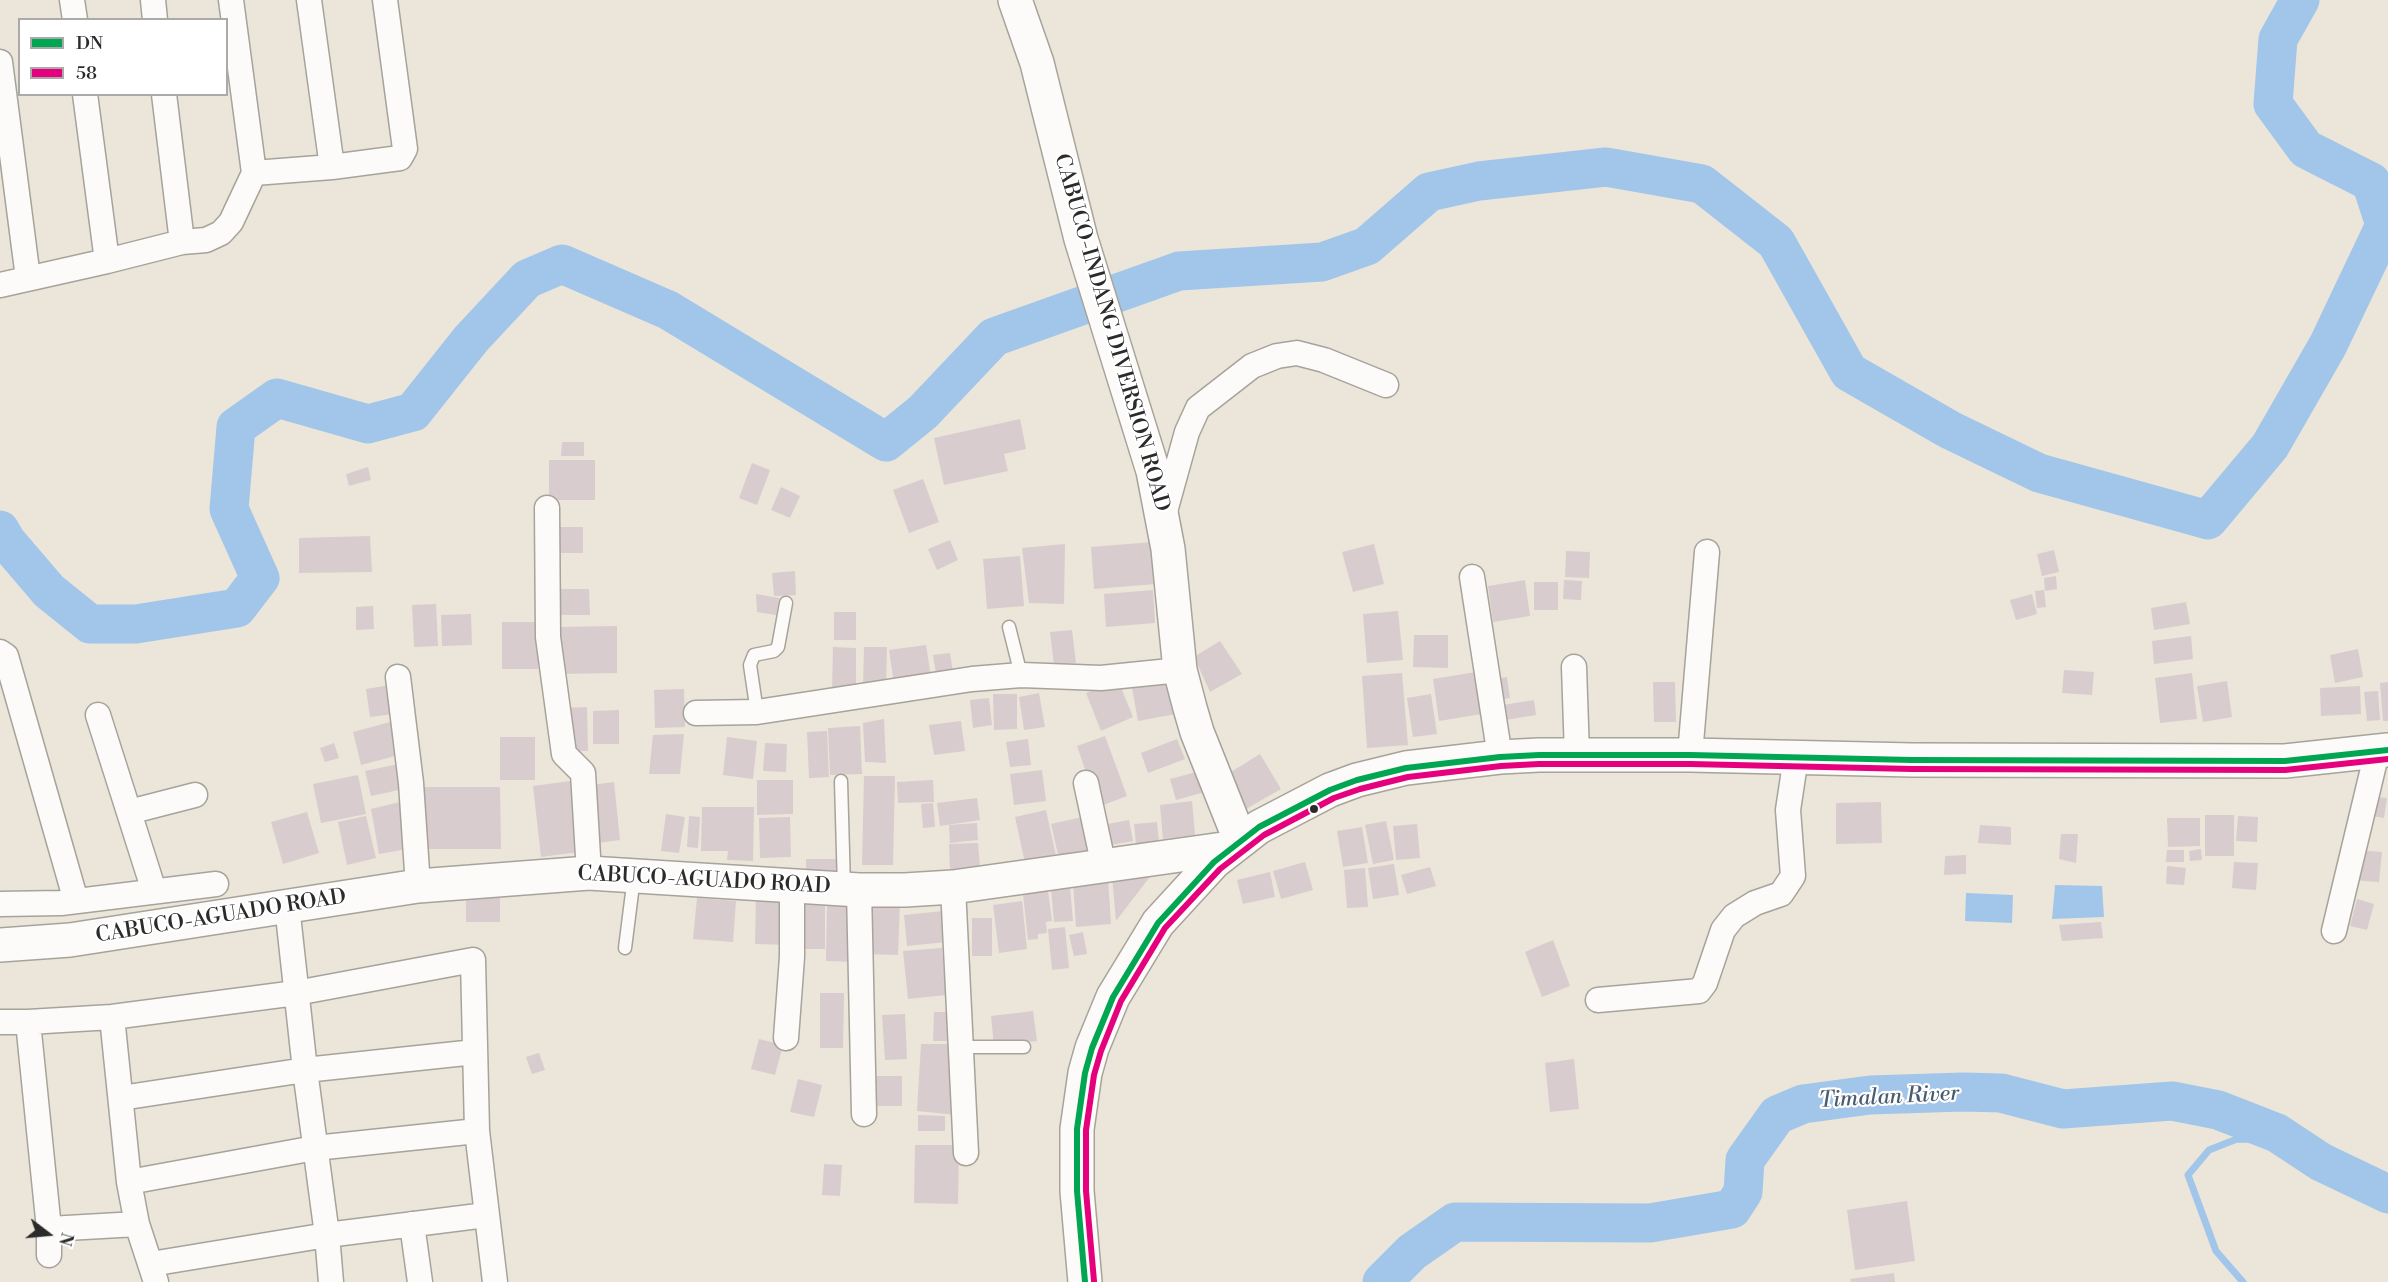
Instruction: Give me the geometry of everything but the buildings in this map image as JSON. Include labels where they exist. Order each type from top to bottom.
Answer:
[{"type":"main road","name":"CABUCO-INDANG DIVERSION ROAD","points":[[1015,0],[1037,63],[1081,239],[1144,436],[1164,517],[1180,669],[1197,732],[1235,844]]},
{"type":"main road","points":[[1084,1282],[1076,1154],[1080,1102],[1092,1048],[1118,988],[1158,923],[1193,882],[1235,844],[1296,806],[1357,780],[1406,768],[1500,757],[1690,755],[1912,760],[2285,761],[2383,751]]},
{"type":"main road","name":"CABUCO-AGUADO ROAD","points":[[0,945],[70,940],[418,886],[589,873],[851,889],[953,887],[1104,867],[1235,844]]},
{"type":"street","points":[[72,0],[75,18]]},
{"type":"street","points":[[153,0],[155,18]]},
{"type":"street","points":[[0,285],[182,242],[206,240],[221,233],[231,222],[254,172],[231,0]]},
{"type":"street","points":[[309,0],[332,167]]},
{"type":"street","points":[[254,172],[332,167],[400,158],[405,149],[385,0]]},
{"type":"street","points":[[0,62],[28,278]]},
{"type":"street","points":[[85,96],[107,261]]},
{"type":"street","points":[[164,96],[182,242]]},
{"type":"street","points":[[1164,517],[1187,432],[1198,408],[1252,366],[1277,356],[1297,353],[1324,360],[1386,385]]},
{"type":"street","points":[[547,508],[549,637],[564,754],[583,773],[589,873]]},
{"type":"street","points":[[1690,755],[1707,552]]},
{"type":"street","points":[[1472,578],[1500,757]]},
{"type":"street","points":[[0,652],[6,656],[76,901]]},
{"type":"street","points":[[1574,667],[1577,755]]},
{"type":"street","points":[[696,713],[757,712],[972,679],[1021,675],[1101,678],[1180,669]]},
{"type":"street","points":[[398,676],[411,783],[418,886]]},
{"type":"street","points":[[98,715],[154,891]]},
{"type":"street","points":[[2334,931],[2383,751]]},
{"type":"street","points":[[1598,1000],[1699,991],[1705,984],[1723,930],[1734,916],[1755,903],[1782,894],[1793,876],[1788,810],[1796,757]]},
{"type":"street","points":[[1086,783],[1104,867]]},
{"type":"street","points":[[129,812],[195,795]]},
{"type":"street","points":[[0,904],[76,901],[216,884]]},
{"type":"street","points":[[786,1038],[792,957],[792,885]]},
{"type":"street","points":[[953,887],[966,1153]]},
{"type":"street","points":[[851,889],[864,1114]]},
{"type":"street","points":[[287,906],[331,1282]]},
{"type":"street","points":[[0,1022],[112,1017],[296,993],[473,960],[477,1131],[495,1282]]},
{"type":"street","points":[[112,1017],[129,1182],[137,1224],[154,1273],[327,1235],[486,1215]]},
{"type":"street","points":[[28,1022],[49,1229],[49,1255]]},
{"type":"street","points":[[121,1098],[305,1070],[475,1052]]},
{"type":"street","points":[[129,1182],[315,1148],[477,1131]]},
{"type":"street","points":[[49,1229],[137,1224]]},
{"type":"street","points":[[412,1224],[420,1282]]},
{"type":"lane","points":[[757,712],[750,665],[754,655],[774,651],[778,647],[786,603]]},
{"type":"lane","points":[[1009,627],[1021,675]]},
{"type":"lane","points":[[841,781],[851,889]]},
{"type":"lane","points":[[625,948],[634,876]]},
{"type":"lane","points":[[961,1047],[1024,1047]]},
{"type":"water","points":[[2055,885],[2102,886],[2104,917],[2052,919]]},
{"type":"water","points":[[1966,893],[2013,895],[2012,923],[1965,921]]},
{"type":"waterway","points":[[0,530],[7,542],[49,591],[90,624],[136,624],[237,608],[260,578],[229,509],[236,427],[277,398],[368,424],[413,412],[471,339],[527,279],[562,264],[668,310],[886,442],[923,412],[994,337],[1179,271],[1322,262],[1367,246],[1429,192],[1479,181],[1606,167],[1702,184],[1776,242],[1849,372],[1950,430],[2039,473],[2208,520],[2270,446],[2328,345],[2385,225],[2371,182],[2306,149],[2273,104],[2278,39],[2300,0]]},
{"type":"waterway","name":"Timalan River","points":[[1382,1282],[1412,1252],[1455,1222],[1650,1223],[1732,1209],[1743,1192],[1745,1160],[1777,1115],[1803,1104],[1870,1095],[2001,1093],[2063,1109],[2172,1101],[2218,1110],[2277,1133],[2321,1162],[2388,1194]]},
{"type":"waterway","points":[[2243,1282],[2216,1251],[2188,1175],[2209,1150],[2237,1139],[2287,1140]]},
{"type":"transit line","name":"DN","points":[[1085,1282],[1077,1191],[1077,1129],[1085,1073],[1092,1048],[1113,997],[1158,923],[1214,862],[1259,827],[1330,790],[1357,780],[1406,768],[1500,757],[1539,755],[1690,755],[1912,760],[2285,761],[2388,750]]},
{"type":"transit line","name":"58","points":[[1094,1281],[1086,1191],[1086,1130],[1094,1075],[1121,1001],[1165,928],[1220,869],[1264,835],[1334,798],[1408,777],[1539,764],[1690,764],[1912,769],[2285,770],[2388,759]]}]
